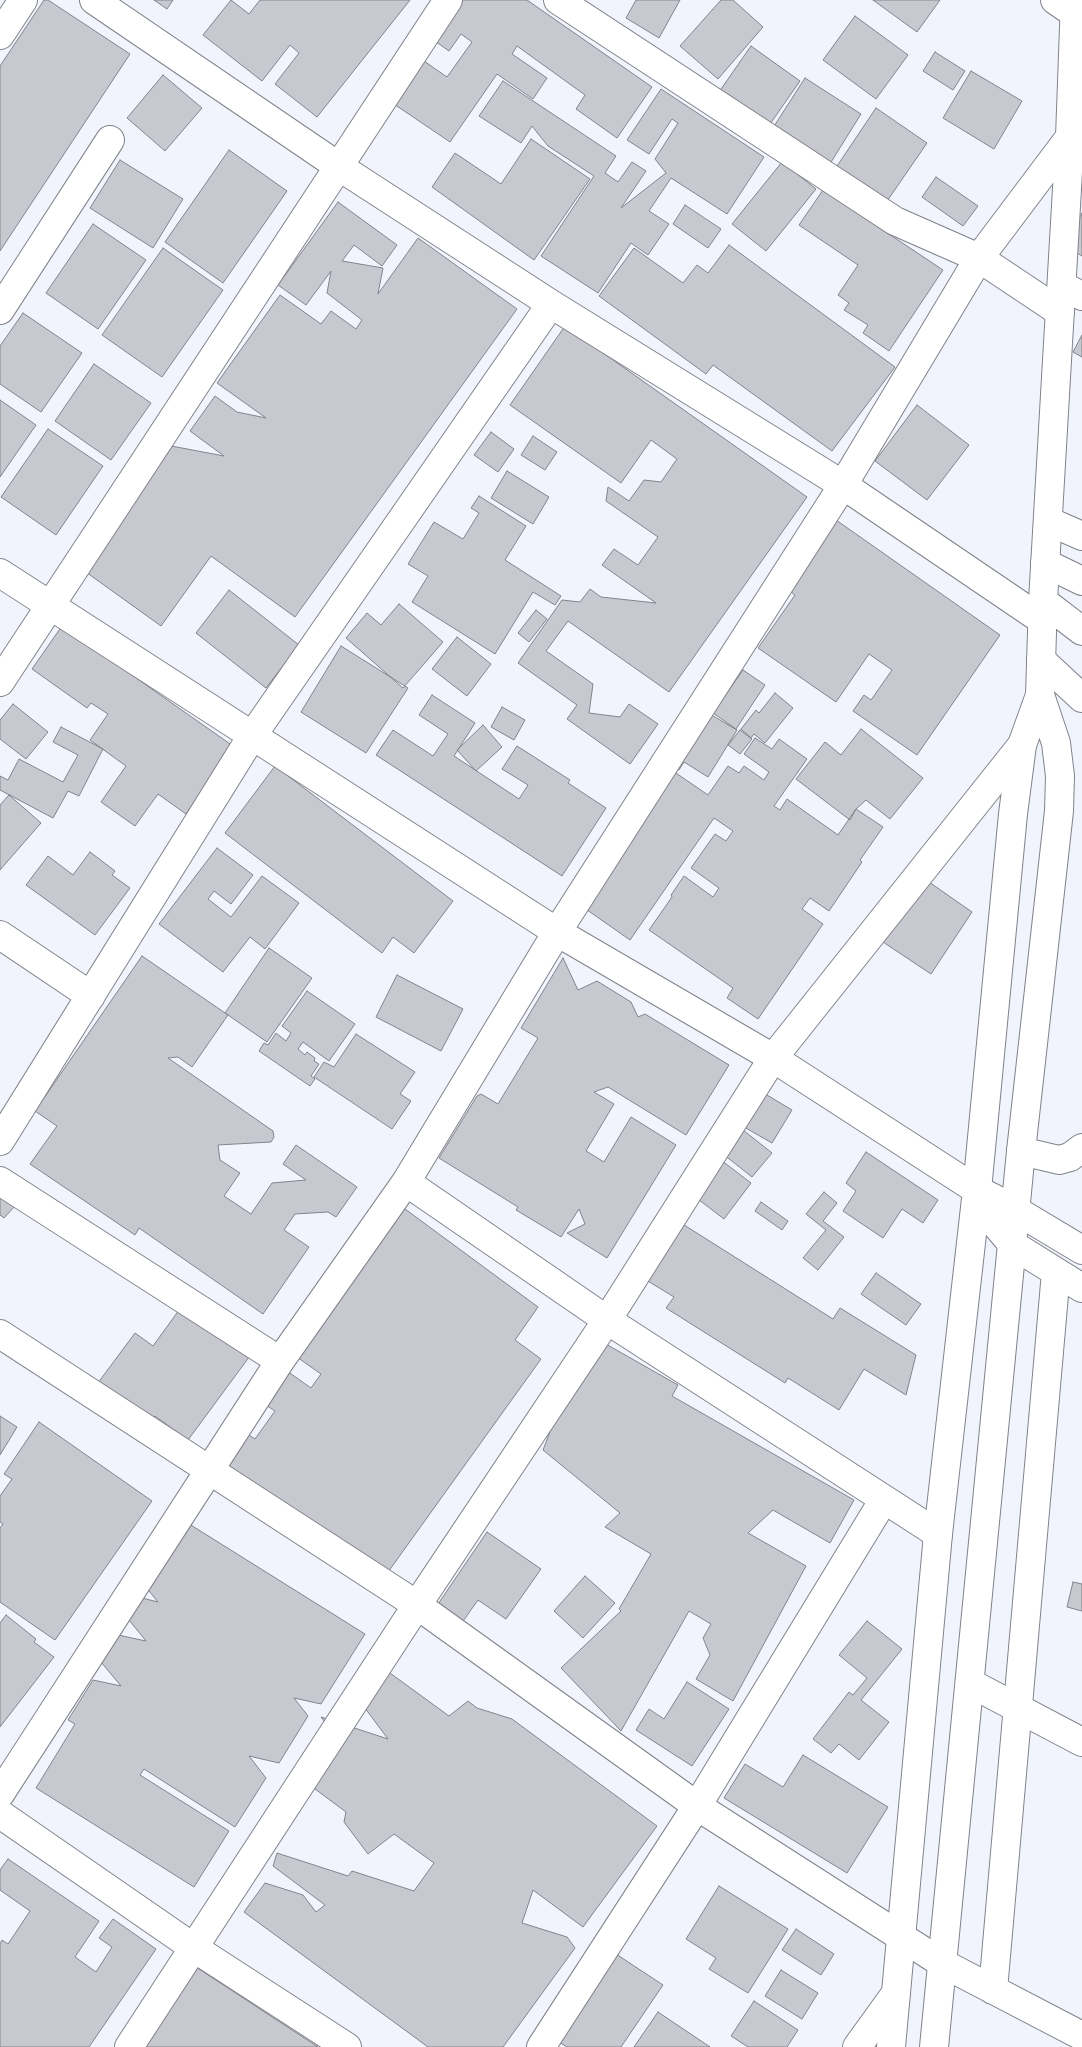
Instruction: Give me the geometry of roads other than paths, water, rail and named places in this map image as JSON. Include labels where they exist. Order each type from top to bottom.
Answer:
[{"type":"street","points":[[0,35],[23,0]]},
{"type":"street","points":[[94,0],[338,166],[551,304],[1042,610],[1082,631]]},
{"type":"street","points":[[0,682],[448,0]]},
{"type":"street","points":[[558,0],[895,221],[1068,298]]},
{"type":"street","points":[[934,2047],[1021,1151],[1059,811],[1060,776],[1056,743],[1040,695],[1040,660],[1048,521],[1068,298],[1070,137],[1068,4]]},
{"type":"street","points":[[0,1794],[280,1361],[406,1182],[557,932],[844,485],[979,258],[1070,137]]},
{"type":"street","points":[[0,310],[110,140]]},
{"type":"street","points":[[0,1141],[252,736],[551,304]]},
{"type":"street","points":[[1048,521],[1082,536]]},
{"type":"street","points":[[1045,563],[1082,581]]},
{"type":"street","points":[[0,573],[557,932],[773,1058],[977,1190],[1082,1250]]},
{"type":"street","points":[[1040,660],[1082,698]]},
{"type":"street","points":[[892,2047],[938,1534],[977,1190],[1012,824],[1022,745],[1040,695]]},
{"type":"street","points":[[129,2047],[417,1605],[607,1320],[773,1058],[1022,745]]},
{"type":"street","points":[[0,935],[91,996]]},
{"type":"street","points":[[1021,1151],[1059,1160],[1070,1157],[1082,1148]]},
{"type":"street","points":[[0,1181],[280,1361]]},
{"type":"street","points":[[406,1182],[607,1320],[938,1534]]},
{"type":"street","points":[[977,1190],[992,1220],[1013,1245],[1082,1288]]},
{"type":"street","points":[[993,1990],[1056,1272]]},
{"type":"street","points":[[0,1334],[417,1605],[697,1806],[942,1963],[1082,2036]]},
{"type":"street","points":[[541,2047],[697,1806],[883,1500]]},
{"type":"street","points":[[970,1683],[1082,1742]]},
{"type":"street","points":[[0,1814],[194,1948],[347,2047]]},
{"type":"street","points":[[857,2047],[896,1993]]}]
